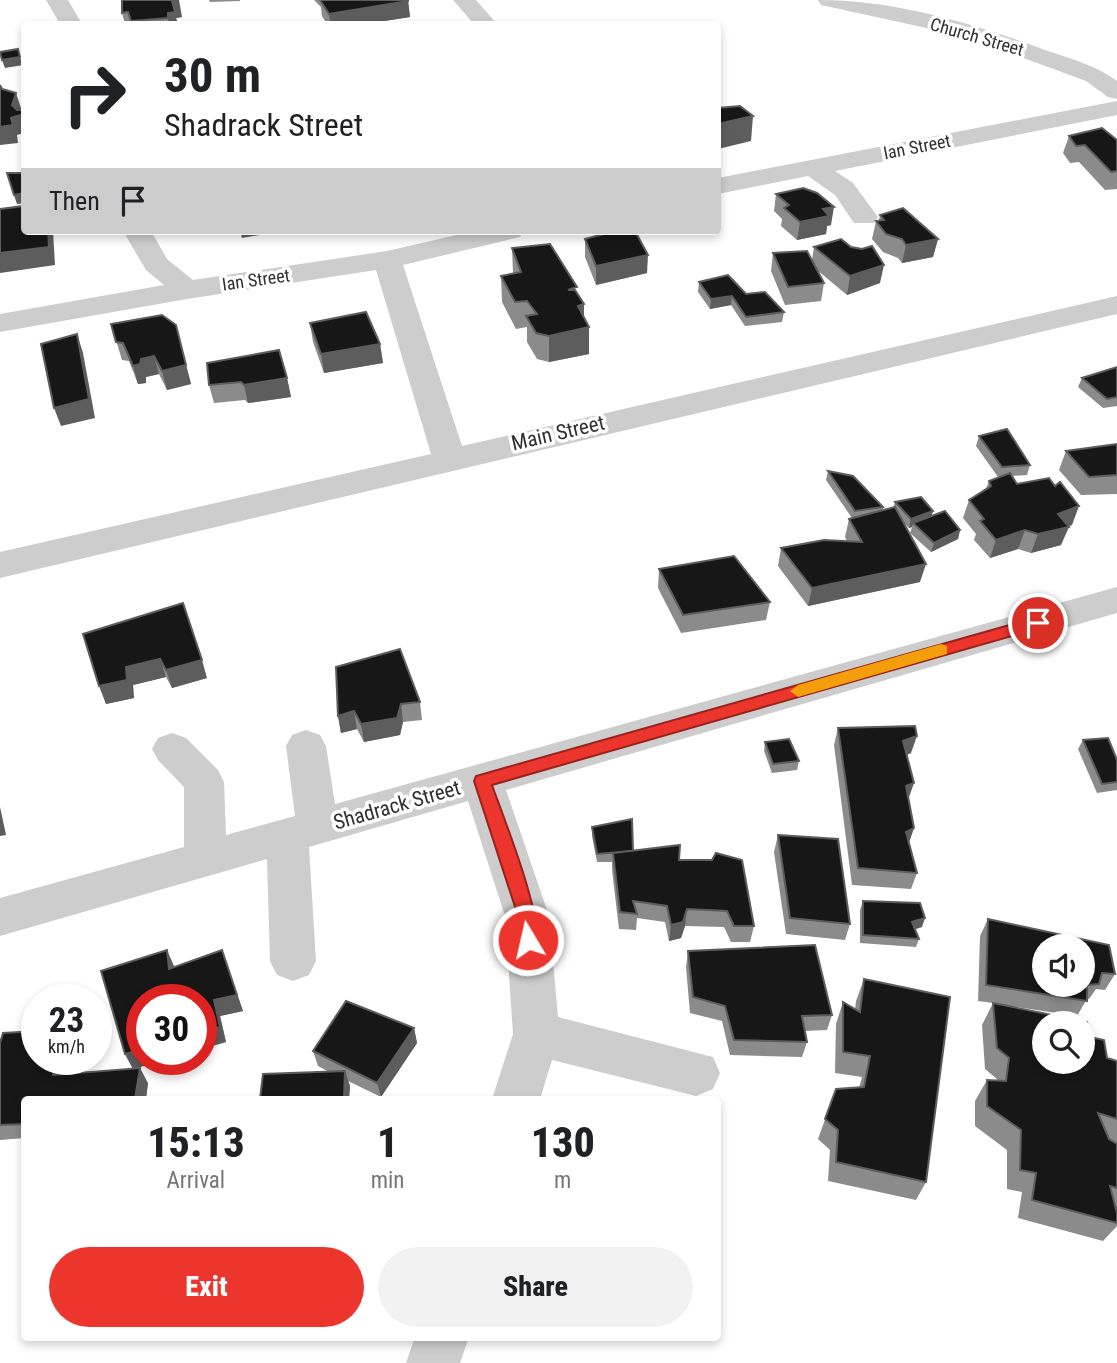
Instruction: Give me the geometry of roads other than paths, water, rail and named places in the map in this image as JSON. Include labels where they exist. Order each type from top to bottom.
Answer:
[{"type":"street","points":[[57,0],[69,21]]},
{"type":"street","points":[[464,0],[483,21]]},
{"type":"street","name":"Church Street","points":[[830,0],[926,21],[1007,44],[1095,76],[1117,92]]},
{"type":"street","name":"Ian Street","points":[[721,185],[1117,108]]},
{"type":"street","points":[[812,167],[844,189],[864,217]]},
{"type":"street","points":[[139,235],[156,264],[187,290]]},
{"type":"street","name":"Ian Street","points":[[0,323],[187,290],[387,261],[494,235]]},
{"type":"street","points":[[387,261],[449,459]]},
{"type":"street","name":"Main Street","points":[[0,565],[1117,305]]},
{"type":"street","name":"Shadrack Street","points":[[0,917],[1117,600]]},
{"type":"street","points":[[293,961],[306,746]]},
{"type":"street","points":[[172,749],[204,782],[205,859]]},
{"type":"street","points":[[482,781],[527,916],[536,1034],[517,1096]]},
{"type":"street","points":[[536,1034],[696,1073]]},
{"type":"street","points":[[433,1363],[441,1341]]}]
